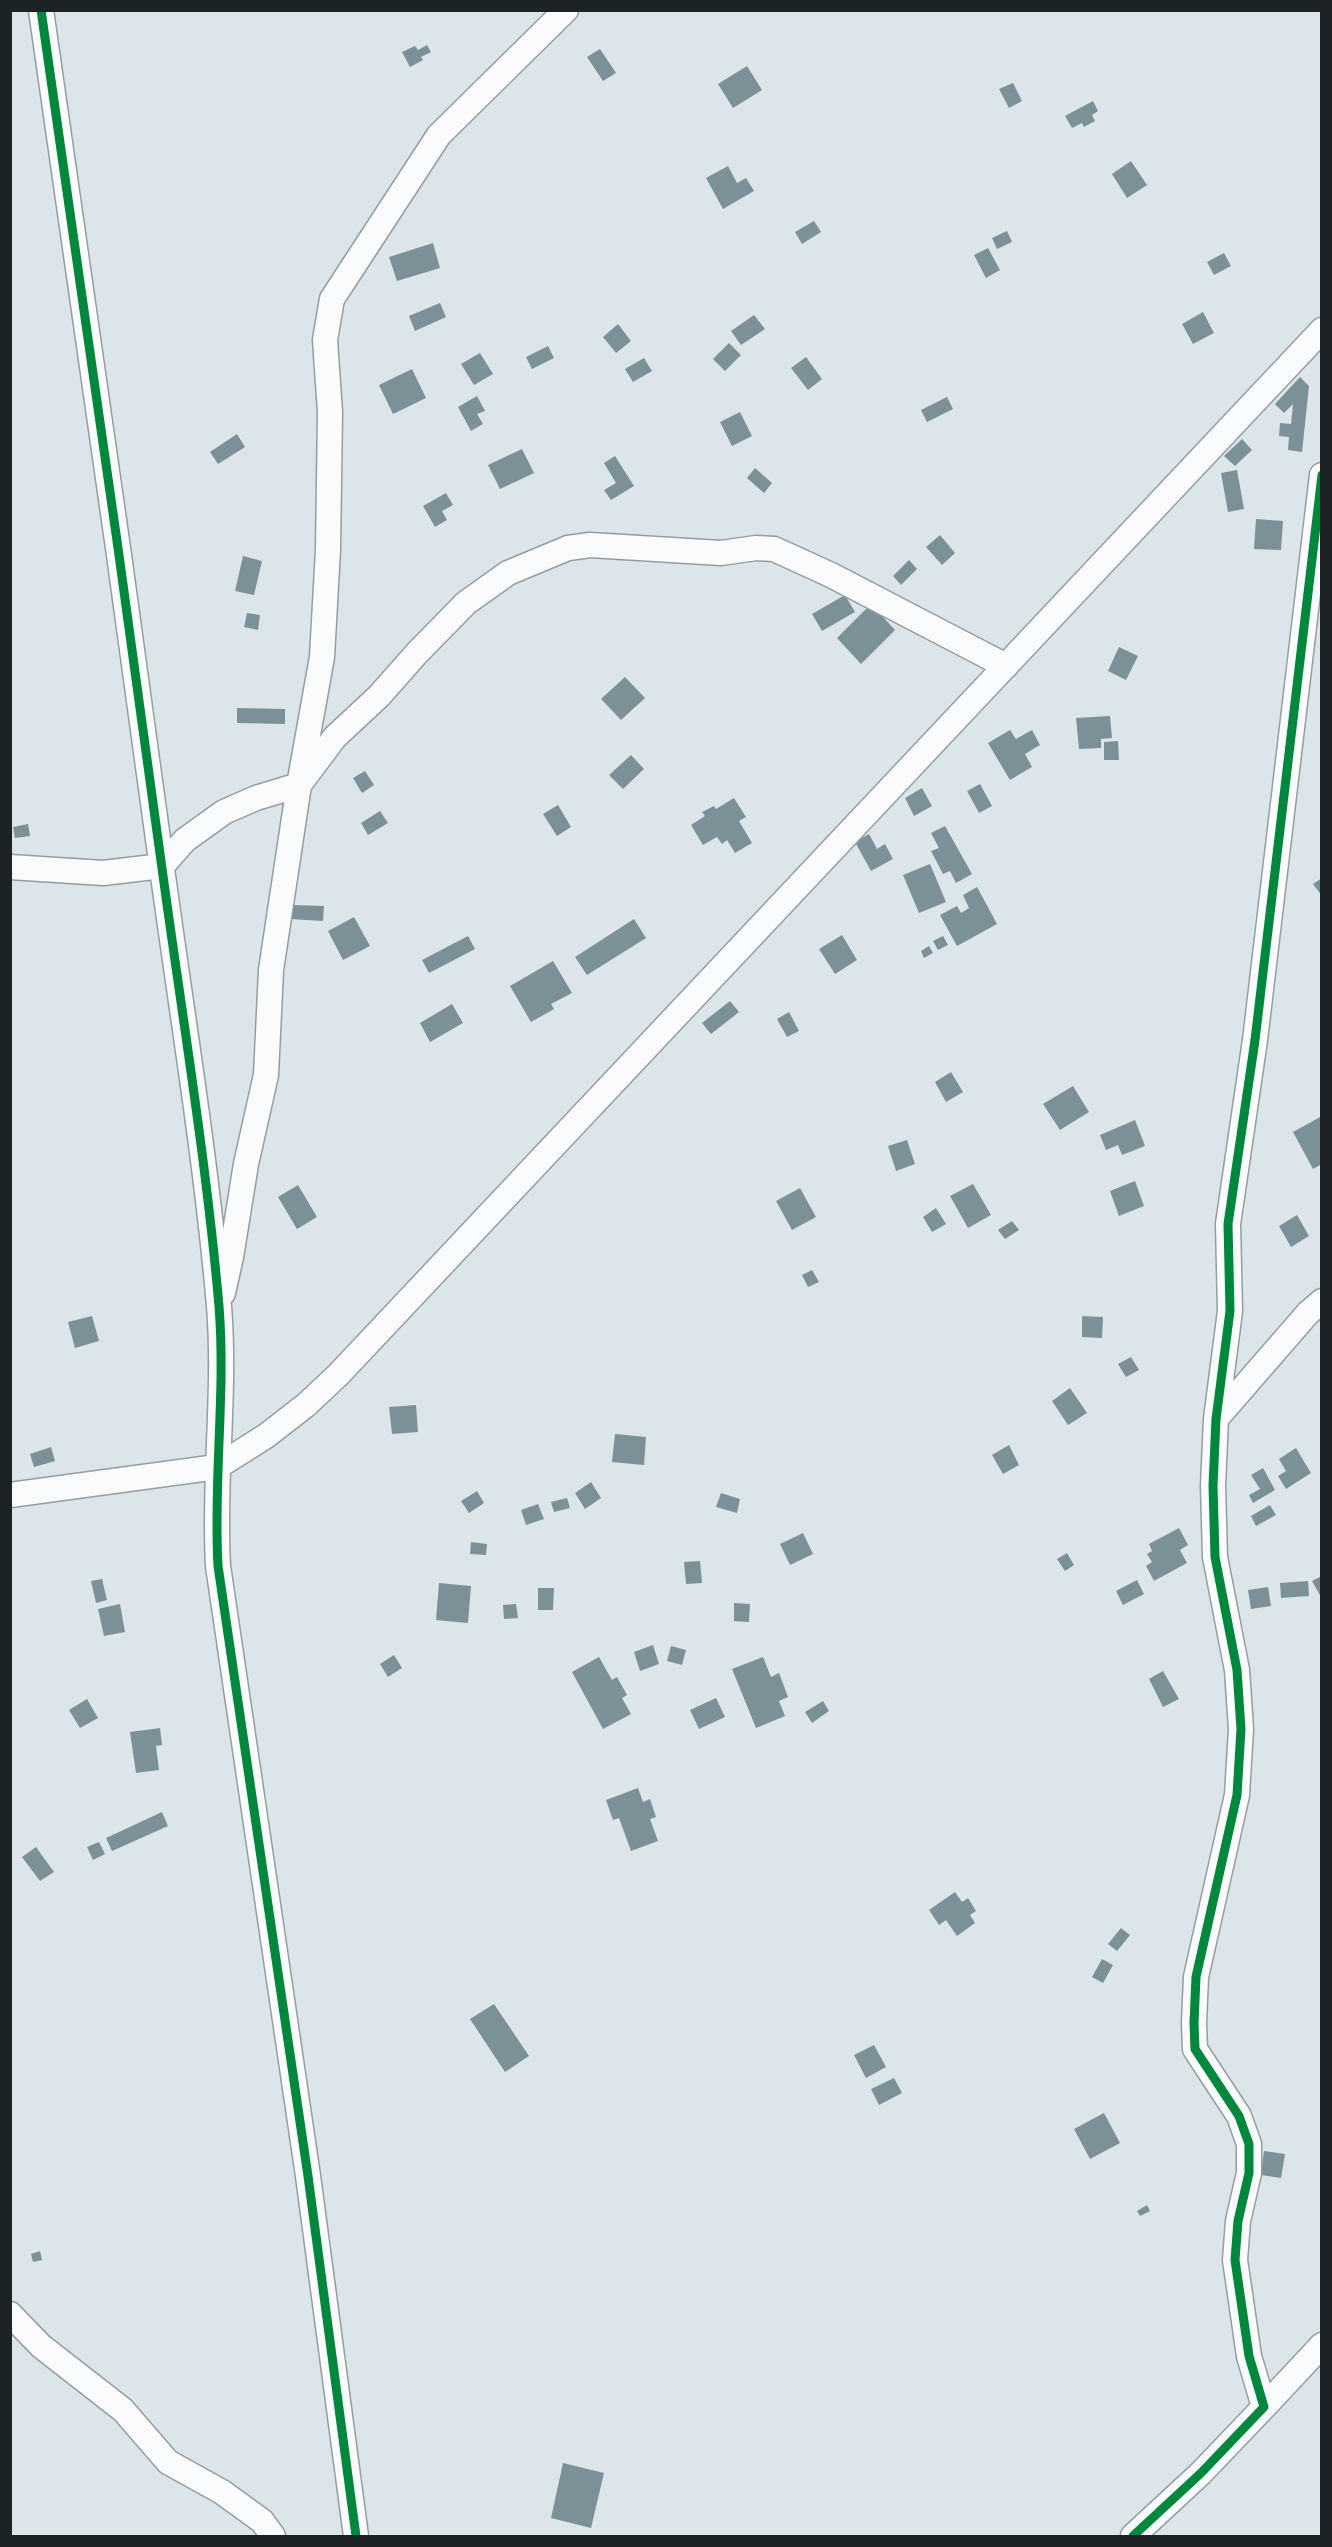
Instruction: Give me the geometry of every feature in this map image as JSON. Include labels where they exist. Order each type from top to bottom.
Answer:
[{"type":"street","points":[[41,10],[195,1086],[219,1310],[220,1398],[216,1520],[218,1566],[308,2176],[356,2536]]},
{"type":"street","points":[[219,1310],[231,1257],[246,1164],[266,1075],[271,970],[298,785],[322,657],[328,549],[330,412],[326,340],[332,299],[382,219],[439,135],[566,10]]},
{"type":"street","points":[[10,1495],[217,1467],[266,1436],[306,1405],[338,1375],[1322,330]]},
{"type":"street","points":[[1264,2407],[1249,2356],[1235,2260],[1238,2221],[1249,2174],[1249,2144],[1239,2116],[1195,2049],[1194,2023],[1196,1977],[1237,1795],[1241,1730],[1237,1670],[1215,1557],[1213,1486],[1215,1419],[1230,1311],[1228,1224],[1255,1040],[1322,475]]},
{"type":"street","points":[[10,867],[103,873],[162,866],[185,840],[224,813],[256,798],[298,785],[335,737],[379,696],[466,603],[508,573],[568,548],[591,545],[721,553],[756,548],[774,549],[831,575],[1006,666]]},
{"type":"street","points":[[1215,1419],[1308,1313],[1322,1301]]},
{"type":"street","points":[[10,2314],[41,2346],[123,2410],[168,2462],[222,2493],[262,2521],[273,2536]]},
{"type":"street","points":[[1133,2536],[1201,2473],[1322,2345]]},
{"type":"building","points":[[427,45],[431,52],[421,57],[423,60],[410,67],[402,52],[415,46],[418,50]]},
{"type":"building","points":[[600,49],[616,73],[603,81],[587,57]]},
{"type":"building","points":[[747,66],[762,90],[733,108],[718,84]]},
{"type":"building","points":[[1013,83],[1022,101],[1009,108],[999,89]]},
{"type":"building","points":[[1093,101],[1098,111],[1092,115],[1095,121],[1084,127],[1082,123],[1072,128],[1065,116]]},
{"type":"building","points":[[1131,161],[1147,185],[1127,198],[1112,174]]},
{"type":"building","points":[[728,166],[737,183],[746,178],[754,191],[723,209],[706,178]]},
{"type":"building","points":[[814,221],[821,232],[802,244],[795,232]]},
{"type":"building","points":[[1007,231],[1012,242],[997,249],[992,238]]},
{"type":"building","points":[[433,243],[440,268],[397,281],[389,257]]},
{"type":"building","points":[[988,248],[1000,270],[986,278],[974,255]]},
{"type":"building","points":[[1224,253],[1231,266],[1214,275],[1207,262]]},
{"type":"building","points":[[440,303],[446,317],[415,331],[409,316]]},
{"type":"building","points":[[1203,312],[1214,333],[1193,344],[1182,324]]},
{"type":"building","points":[[754,315],[765,329],[741,345],[731,331]]},
{"type":"building","points":[[618,324],[631,341],[616,353],[603,337]]},
{"type":"building","points":[[729,343],[741,355],[725,371],[713,359]]},
{"type":"building","points":[[548,346],[554,358],[532,369],[526,357]]},
{"type":"building","points":[[480,353],[493,374],[474,385],[461,364]]},
{"type":"building","points":[[806,357],[822,379],[808,390],[791,368]]},
{"type":"building","points":[[644,358],[652,371],[633,382],[625,369]]},
{"type":"building","points":[[412,369],[426,398],[393,414],[379,385]]},
{"type":"building","points":[[1300,377],[1309,386],[1302,452],[1288,450],[1289,437],[1279,436],[1280,423],[1291,424],[1293,404],[1284,413],[1275,404]]},
{"type":"building","points":[[477,396],[485,411],[477,414],[483,424],[471,431],[458,407]]},
{"type":"building","points":[[947,397],[953,409],[927,422],[921,410]]},
{"type":"building","points":[[740,412],[752,436],[732,446],[720,422]]},
{"type":"building","points":[[237,434],[245,447],[218,464],[210,452]]},
{"type":"building","points":[[1242,439],[1252,450],[1235,466],[1224,456]]},
{"type":"building","points":[[522,449],[534,473],[500,489],[488,465]]},
{"type":"building","points":[[615,456],[634,486],[611,500],[604,490],[616,483],[604,463]]},
{"type":"building","points":[[755,468],[772,483],[764,493],[747,478]]},
{"type":"building","points":[[1237,470],[1244,509],[1228,512],[1221,473]]},
{"type":"building","points":[[446,493],[453,505],[442,511],[447,520],[435,527],[423,506]]},
{"type":"building","points":[[1256,519],[1283,521],[1281,550],[1254,549]]},
{"type":"building","points":[[940,535],[955,553],[942,565],[926,547]]},
{"type":"building","points":[[243,556],[262,561],[254,595],[235,591]]},
{"type":"building","points":[[909,560],[917,569],[901,585],[893,576]]},
{"type":"building","points":[[845,595],[855,612],[822,631],[812,614]]},
{"type":"building","points":[[871,604],[895,630],[861,664],[837,638]]},
{"type":"building","points":[[247,613],[260,615],[258,630],[244,627]]},
{"type":"building","points":[[1119,647],[1138,656],[1126,680],[1108,671]]},
{"type":"building","points":[[625,677],[645,698],[621,720],[601,699]]},
{"type":"building","points":[[237,708],[285,709],[285,724],[237,723]]},
{"type":"building","points":[[1110,716],[1112,738],[1101,739],[1101,748],[1079,749],[1076,718]]},
{"type":"building","points":[[1010,730],[1016,739],[1032,730],[1040,745],[1025,754],[1032,767],[1010,780],[988,743]]},
{"type":"building","points":[[1118,741],[1119,760],[1104,760],[1104,742]]},
{"type":"building","points":[[631,755],[644,769],[623,789],[609,775]]},
{"type":"building","points":[[365,771],[374,785],[362,793],[353,778]]},
{"type":"building","points":[[980,784],[992,806],[979,813],[967,791]]},
{"type":"building","points":[[922,788],[932,806],[914,816],[905,798]]},
{"type":"building","points":[[734,798],[746,817],[739,821],[752,843],[735,853],[727,840],[722,844],[717,837],[703,845],[691,825],[705,816],[702,812],[714,806],[716,809]]},
{"type":"building","points":[[558,805],[571,827],[557,836],[543,814]]},
{"type":"building","points":[[380,811],[388,823],[368,835],[361,823]]},
{"type":"building","points":[[28,824],[30,836],[15,838],[13,827]]},
{"type":"building","points":[[945,826],[972,874],[956,883],[950,871],[943,874],[931,851],[939,848],[931,833]]},
{"type":"building","points":[[869,834],[877,849],[885,844],[893,859],[871,871],[855,842]]},
{"type":"building","points":[[930,864],[946,902],[919,913],[903,875]]},
{"type":"building","points":[[1322,878],[1322,896],[1313,884]]},
{"type":"building","points":[[977,887],[997,924],[957,946],[940,915],[957,906],[961,913],[969,908],[963,895]]},
{"type":"building","points":[[291,905],[324,906],[323,921],[290,919]]},
{"type":"building","points":[[354,917],[370,946],[343,960],[328,931]]},
{"type":"building","points":[[634,919],[646,938],[587,975],[575,957]]},
{"type":"building","points":[[842,935],[857,960],[835,974],[819,949]]},
{"type":"building","points":[[468,936],[475,949],[429,973],[422,960]]},
{"type":"building","points":[[943,936],[948,945],[938,950],[933,941]]},
{"type":"building","points":[[929,946],[933,953],[924,958],[921,951]]},
{"type":"building","points":[[553,961],[572,993],[551,1004],[554,1009],[531,1022],[510,986]]},
{"type":"building","points":[[730,1001],[739,1012],[711,1034],[702,1023]]},
{"type":"building","points":[[452,1004],[463,1023],[430,1042],[420,1023]]},
{"type":"building","points":[[789,1012],[799,1031],[787,1037],[777,1019]]},
{"type":"building","points":[[951,1072],[963,1092],[946,1102],[935,1082]]},
{"type":"building","points":[[1073,1086],[1089,1112],[1060,1130],[1043,1104]]},
{"type":"building","points":[[1322,1116],[1322,1164],[1313,1169],[1293,1132]]},
{"type":"building","points":[[1135,1120],[1145,1146],[1122,1155],[1118,1145],[1106,1150],[1100,1135]]},
{"type":"building","points":[[907,1140],[915,1164],[896,1171],[888,1146]]},
{"type":"building","points":[[1135,1181],[1144,1206],[1119,1216],[1110,1191]]},
{"type":"building","points":[[973,1184],[991,1215],[968,1228],[950,1196]]},
{"type":"building","points":[[298,1185],[317,1217],[297,1229],[278,1197]]},
{"type":"building","points":[[800,1188],[816,1217],[792,1230],[776,1201]]},
{"type":"building","points":[[936,1208],[946,1224],[932,1232],[923,1217]]},
{"type":"building","points":[[1297,1215],[1309,1236],[1291,1247],[1279,1226]]},
{"type":"building","points":[[1012,1221],[1019,1230],[1005,1239],[998,1230]]},
{"type":"building","points":[[812,1270],[819,1282],[808,1287],[802,1275]]},
{"type":"building","points":[[92,1316],[99,1341],[75,1348],[68,1322]]},
{"type":"building","points":[[1082,1316],[1103,1317],[1102,1338],[1082,1337]]},
{"type":"building","points":[[1131,1357],[1139,1370],[1126,1377],[1118,1364]]},
{"type":"building","points":[[1070,1388],[1087,1413],[1068,1425],[1052,1401]]},
{"type":"building","points":[[416,1405],[418,1432],[392,1434],[389,1407]]},
{"type":"building","points":[[615,1434],[646,1437],[644,1465],[612,1462]]},
{"type":"building","points":[[1009,1445],[1019,1465],[1003,1474],[992,1455]]},
{"type":"building","points":[[51,1447],[55,1461],[34,1467],[30,1454]]},
{"type":"building","points":[[1296,1448],[1311,1473],[1286,1489],[1278,1476],[1286,1471],[1279,1459]]},
{"type":"building","points":[[1263,1468],[1275,1490],[1253,1503],[1249,1495],[1260,1489],[1251,1475]]},
{"type":"building","points":[[591,1482],[601,1498],[585,1509],[575,1493]]},
{"type":"building","points":[[477,1491],[484,1503],[469,1513],[461,1501]]},
{"type":"building","points":[[721,1493],[740,1499],[737,1513],[716,1507]]},
{"type":"building","points":[[567,1498],[570,1508],[554,1512],[551,1502]]},
{"type":"building","points":[[538,1504],[544,1519],[526,1525],[521,1510]]},
{"type":"building","points":[[1270,1505],[1276,1515],[1256,1526],[1251,1516]]},
{"type":"building","points":[[1179,1528],[1188,1545],[1180,1550],[1187,1563],[1154,1581],[1146,1566],[1152,1562],[1147,1554],[1152,1551],[1149,1544]]},
{"type":"building","points":[[803,1533],[813,1554],[790,1565],[780,1544]]},
{"type":"building","points":[[471,1542],[487,1544],[486,1555],[470,1554]]},
{"type":"building","points":[[1067,1553],[1074,1565],[1065,1571],[1057,1559]]},
{"type":"building","points":[[700,1561],[702,1583],[686,1584],[684,1562]]},
{"type":"building","points":[[1322,1576],[1322,1599],[1312,1581]]},
{"type":"building","points":[[102,1579],[107,1600],[96,1603],[91,1581]]},
{"type":"building","points":[[1137,1580],[1144,1594],[1123,1605],[1116,1591]]},
{"type":"building","points":[[1308,1581],[1309,1596],[1281,1598],[1280,1583]]},
{"type":"building","points":[[439,1583],[471,1586],[468,1623],[436,1620]]},
{"type":"building","points":[[1268,1587],[1271,1606],[1251,1609],[1248,1590]]},
{"type":"building","points":[[538,1588],[554,1588],[553,1610],[538,1610]]},
{"type":"building","points":[[734,1603],[750,1604],[749,1622],[734,1621]]},
{"type":"building","points":[[120,1604],[125,1632],[104,1636],[98,1609]]},
{"type":"building","points":[[516,1604],[518,1618],[504,1619],[503,1605]]},
{"type":"building","points":[[653,1645],[659,1664],[640,1671],[634,1652]]},
{"type":"building","points":[[671,1646],[686,1650],[682,1665],[667,1661]]},
{"type":"building","points":[[394,1655],[402,1668],[388,1677],[380,1664]]},
{"type":"building","points":[[599,1657],[612,1680],[617,1677],[627,1695],[622,1698],[631,1714],[603,1729],[572,1672]]},
{"type":"building","points":[[763,1657],[771,1677],[779,1673],[788,1697],[779,1701],[785,1716],[756,1728],[732,1669]]},
{"type":"building","points":[[1163,1671],[1179,1699],[1163,1707],[1149,1679]]},
{"type":"building","points":[[716,1698],[725,1717],[699,1729],[690,1710]]},
{"type":"building","points":[[87,1699],[98,1718],[80,1728],[69,1710]]},
{"type":"building","points":[[823,1701],[829,1711],[812,1723],[805,1712]]},
{"type":"building","points":[[160,1728],[162,1745],[156,1746],[159,1770],[136,1773],[130,1732]]},
{"type":"building","points":[[638,1788],[643,1802],[650,1799],[656,1817],[650,1819],[658,1841],[631,1851],[619,1818],[613,1820],[606,1800]]},
{"type":"building","points":[[162,1812],[168,1826],[112,1851],[106,1838]]},
{"type":"building","points":[[99,1842],[105,1854],[93,1860],[87,1847]]},
{"type":"building","points":[[36,1847],[54,1872],[40,1881],[22,1857]]},
{"type":"building","points":[[955,1892],[962,1902],[968,1898],[976,1911],[970,1915],[975,1923],[957,1936],[946,1920],[939,1925],[929,1910]]},
{"type":"building","points":[[1121,1928],[1130,1935],[1117,1951],[1108,1944]]},
{"type":"building","points":[[1102,1959],[1113,1965],[1103,1983],[1092,1977]]},
{"type":"building","points":[[494,2004],[529,2056],[505,2072],[470,2019]]},
{"type":"building","points":[[874,2045],[886,2067],[866,2078],[854,2055]]},
{"type":"building","points":[[894,2078],[902,2093],[879,2105],[871,2089]]},
{"type":"building","points":[[1104,2113],[1120,2143],[1090,2159],[1074,2129]]},
{"type":"building","points":[[1264,2151],[1285,2154],[1281,2178],[1261,2175]]},
{"type":"building","points":[[1147,2205],[1150,2211],[1140,2216],[1137,2211]]},
{"type":"building","points":[[40,2251],[42,2260],[33,2262],[31,2254]]},
{"type":"building","points":[[563,2463],[604,2473],[591,2528],[551,2518]]},
{"type":"cycle path","points":[[41,10],[193,1083],[214,1250],[221,1339],[217,1501],[218,1566],[308,2176],[356,2536]]},
{"type":"cycle path","points":[[1133,2536],[1201,2473],[1264,2407],[1249,2356],[1235,2260],[1238,2221],[1249,2173],[1249,2144],[1239,2116],[1195,2049],[1194,2023],[1196,1977],[1237,1795],[1241,1729],[1237,1670],[1215,1557],[1213,1486],[1216,1419],[1230,1311],[1228,1224],[1255,1040],[1322,475]]}]
